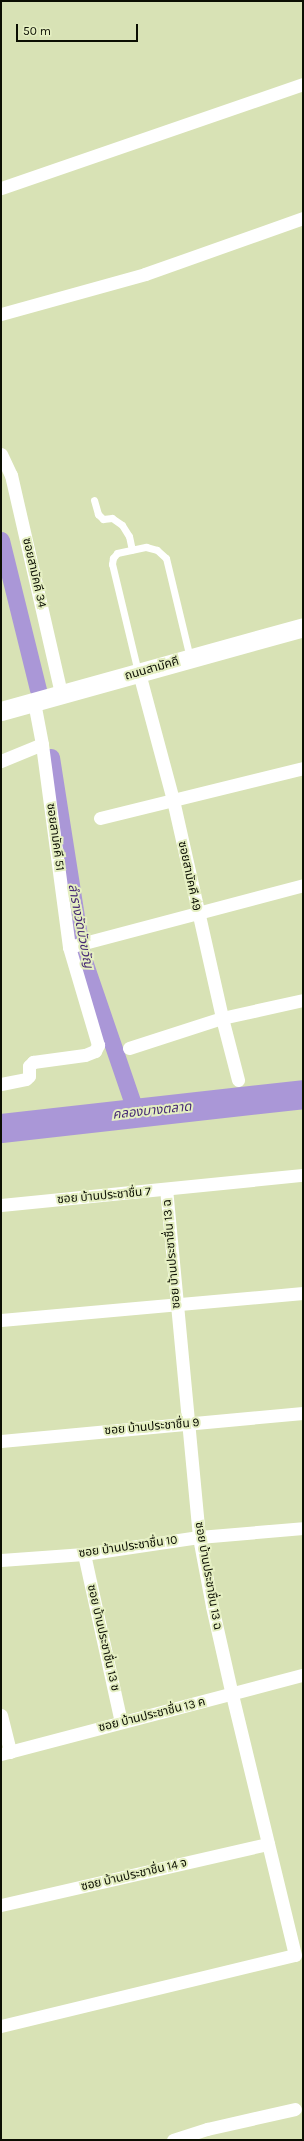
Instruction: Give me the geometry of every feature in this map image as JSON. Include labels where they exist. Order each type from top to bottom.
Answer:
[{"type":"main road","name":"ถนนสามัคคี","points":[[1,711],[303,627]]},
{"type":"street","points":[[1,188],[303,84]]},
{"type":"street","points":[[1,314],[146,274],[303,218]]},
{"type":"street","name":"ซอยสามัคคี 34","points":[[1,454],[11,475],[61,694]]},
{"type":"street","name":"ซอยสามัคคี 49","points":[[138,673],[173,800],[197,912],[238,1080]]},
{"type":"street","name":"ซอยสามัคคี 51","points":[[1,1084],[26,1079],[29,1076],[29,1066],[33,1062],[86,1055],[97,1049],[98,1044],[71,946],[42,744],[34,702]]},
{"type":"street","points":[[1,761],[42,744]]},
{"type":"street","points":[[100,818],[303,768]]},
{"type":"street","points":[[71,946],[303,885]]},
{"type":"street","points":[[129,1048],[222,1018],[303,1000]]},
{"type":"street","name":"ซอย บ้านประชาชื่น 7","points":[[1,1205],[166,1190],[303,1175]]},
{"type":"street","name":"ซอย บ้านประชาชื่น 13 ฉ","points":[[1,2026],[294,1955],[232,1695],[212,1606],[199,1537],[166,1190]]},
{"type":"street","points":[[1,1320],[177,1303],[303,1293]]},
{"type":"street","name":"ซอย บ้านประชาชื่น 9","points":[[1,1441],[303,1413]]},
{"type":"street","name":"ซอย บ้านประชาชื่น 10","points":[[1,1560],[84,1554],[199,1537],[303,1528]]},
{"type":"street","name":"ซอย บ้านประชาชื่น 13 ช","points":[[84,1554],[121,1722]]},
{"type":"street","name":"ซอย บ้านประชาชื่น 13 ค","points":[[5,1753],[121,1722],[232,1695],[303,1675]]},
{"type":"street","points":[[1,1715],[5,1753]]},
{"type":"street","name":"ซอย บ้านประชาชื่น 14 จ","points":[[1,1905],[268,1844]]},
{"type":"street","points":[[173,2140],[207,2129],[295,2109]]},
{"type":"lane","points":[[94,500],[98,514],[103,519],[112,518],[122,525],[129,536],[132,550]]},
{"type":"lane","points":[[138,673],[112,564],[113,558],[117,553],[146,547],[158,550],[166,558],[190,658]]},
{"type":"waterway","name":"ลำรางวัดบัวขวัญ","points":[[1,540],[38,689]]},
{"type":"waterway","name":"ลำรางวัดบัวขวัญ","points":[[51,757],[82,955],[136,1113]]},
{"type":"waterway","name":"คลองบางตลาด","points":[[1,1128],[303,1094]]}]
